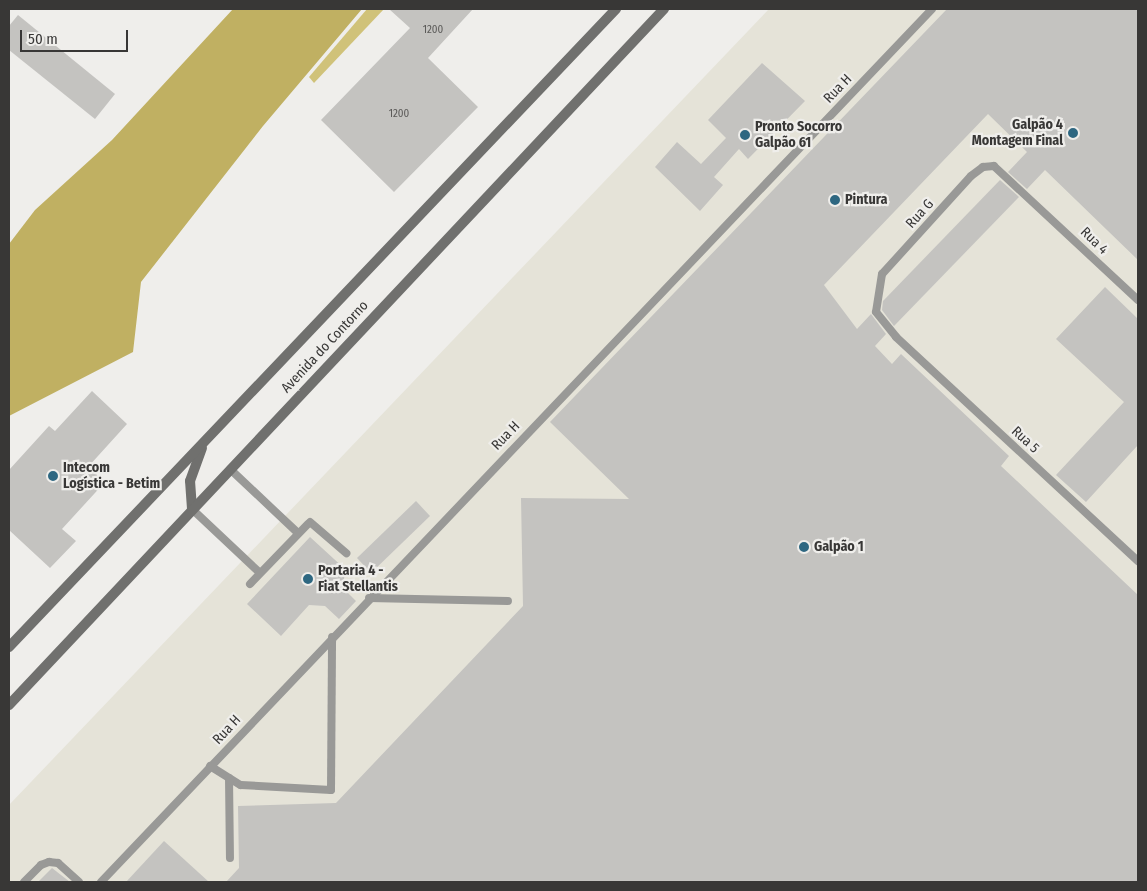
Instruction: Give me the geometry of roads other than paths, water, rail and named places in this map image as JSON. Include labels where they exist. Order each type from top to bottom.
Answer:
[{"type":"street","name":"Avenida do Contorno","points":[[9,647],[616,9]]},
{"type":"street","name":"Avenida do Contorno","points":[[9,705],[664,9]]},
{"type":"street","points":[[192,509],[190,481],[195,462],[207,438]]},
{"type":"lane","name":"Rua H","points":[[100,882],[932,9]]},
{"type":"lane","name":"Rua G","points":[[896,337],[876,312],[882,274],[971,176],[983,167],[994,166],[1033,200]]},
{"type":"lane","name":"Rua 4","points":[[1033,200],[1138,300]]},
{"type":"lane","name":"Rua 5","points":[[896,337],[1138,561]]},
{"type":"lane","points":[[230,469],[298,533]]},
{"type":"lane","points":[[192,509],[260,573]]},
{"type":"lane","points":[[250,584],[309,523],[346,553]]},
{"type":"lane","points":[[369,598],[508,601]]},
{"type":"lane","points":[[210,766],[242,785],[330,790],[332,637]]},
{"type":"lane","points":[[229,778],[230,858]]},
{"type":"lane","points":[[24,882],[41,865],[48,862],[58,863],[79,882]]},
{"type":"place","name":"Galpão 4 Montagem Final","points":[[1073,133]]},
{"type":"place","name":"Pronto Socorro Galpão 61","points":[[745,135]]},
{"type":"place","name":"Pintura","points":[[835,200]]},
{"type":"place","name":"Intecom Logística - Betim","points":[[53,476]]},
{"type":"place","name":"Galpão 1","points":[[804,547]]},
{"type":"place","name":"Portaria 4 - Fiat Stellantis","points":[[308,579]]}]
